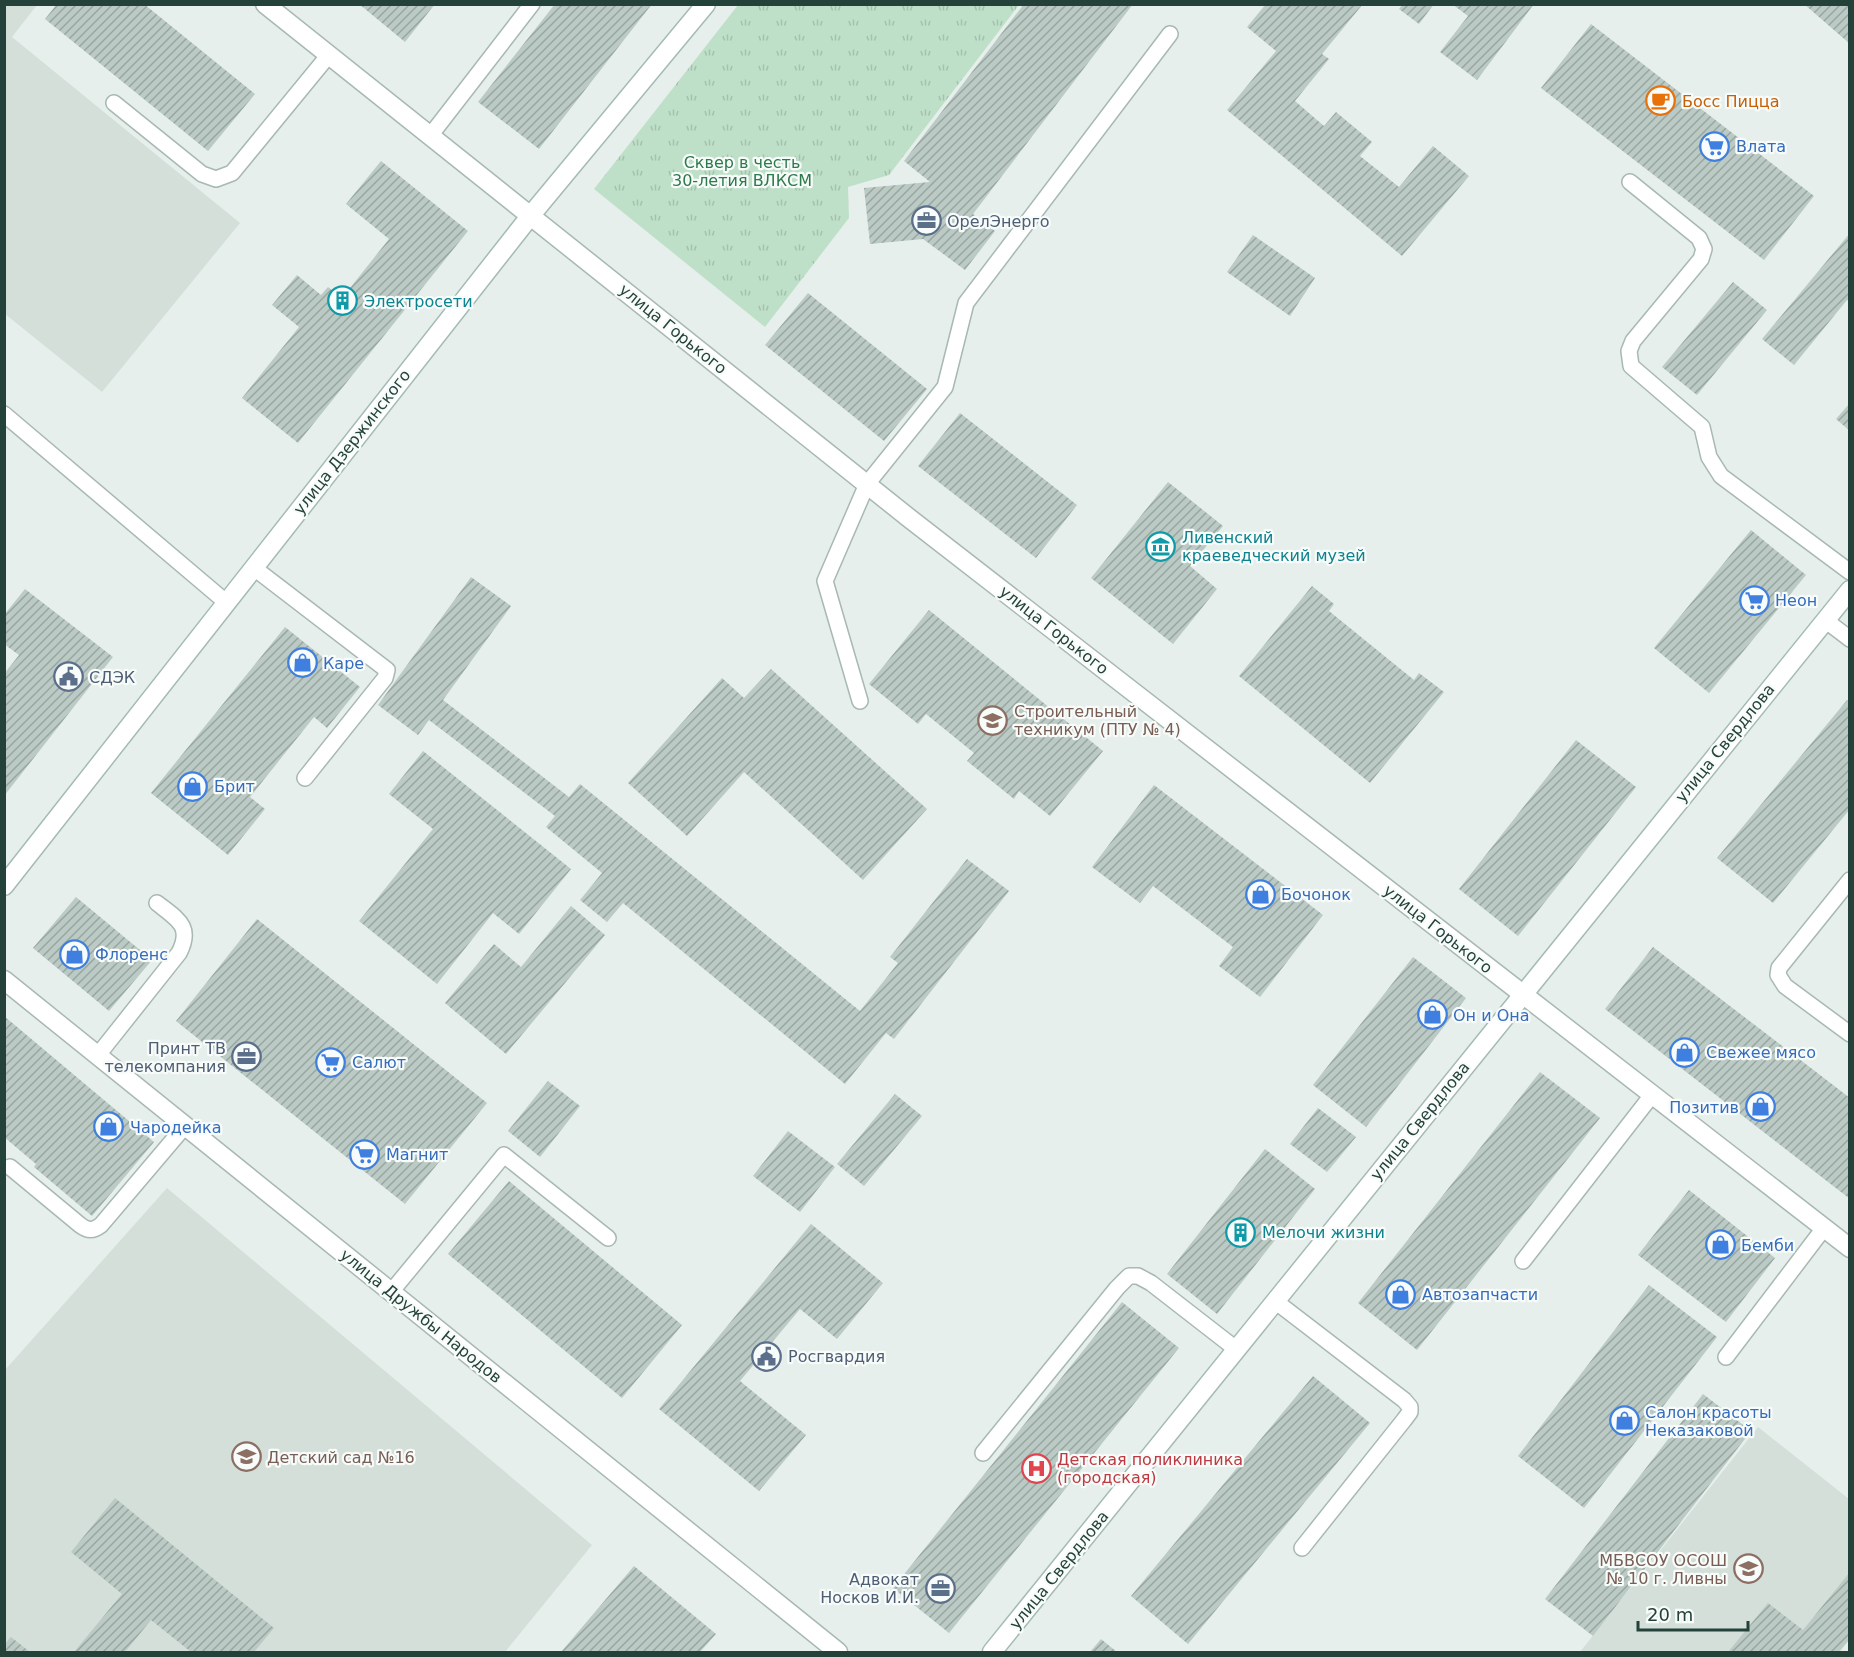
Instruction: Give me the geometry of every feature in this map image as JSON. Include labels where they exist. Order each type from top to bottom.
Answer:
[{"type":"street","name":"улица Горького","points":[[265,4],[867,484],[1850,1248]]},
{"type":"street","name":"улица Дзержинского","points":[[4,886],[531,215],[706,4]]},
{"type":"street","name":"улица Свердлова","points":[[992,1653],[1522,994],[1850,591]]},
{"type":"street","name":"улица Дружбы Народов","points":[[4,980],[838,1653]]},
{"type":"lane","points":[[430,136],[532,4]]},
{"type":"lane","points":[[860,701],[825,581],[867,484],[945,387],[966,303],[1170,34]]},
{"type":"lane","points":[[114,103],[202,174],[216,179],[232,173],[328,56]]},
{"type":"lane","points":[[1630,182],[1700,238],[1704,249],[1701,260],[1634,341],[1628,358],[1631,366],[1702,427],[1709,457],[1721,476],[1850,572]]},
{"type":"lane","points":[[4,414],[227,603]]},
{"type":"lane","points":[[254,568],[387,670],[385,678],[305,778]]},
{"type":"lane","points":[[1825,620],[1850,639]]},
{"type":"lane","points":[[1850,880],[1779,968],[1778,975],[1785,986],[1850,1034]]},
{"type":"lane","points":[[98,1055],[179,953],[184,943],[183,926],[157,903]]},
{"type":"lane","points":[[1522,1261],[1652,1095]]},
{"type":"lane","points":[[10,1167],[85,1229],[96,1229],[185,1126]]},
{"type":"lane","points":[[391,1292],[504,1155],[608,1238]]},
{"type":"lane","points":[[1726,1357],[1824,1228]]},
{"type":"lane","points":[[983,1453],[1129,1276],[1138,1275],[1151,1283],[1236,1349]]},
{"type":"lane","points":[[1275,1301],[1404,1400],[1411,1409],[1302,1548]]},
{"type":"shaded area","points":[[4,5],[37,5],[12,37],[240,223],[102,392],[5,314]]},
{"type":"shaded area","name":"Детский сад №16","points":[[167,1188],[592,1545],[505,1652],[5,1652],[5,1370]]},
{"type":"shaded area","name":"МБВСОУ ОСОШ № 10 г. Ливны","points":[[1758,1427],[1849,1499],[1849,1639],[1839,1652],[1580,1652]]},
{"type":"green space","name":"Сквер в честь 30-летия ВЛКСМ","points":[[738,5],[1019,5],[889,175],[848,187],[849,218],[765,327],[594,189]]},
{"type":"building","points":[[57,4],[144,4],[255,94],[208,151],[45,19]]},
{"type":"building","points":[[359,4],[435,4],[405,42]]},
{"type":"building","points":[[555,4],[652,4],[539,149],[478,102]]},
{"type":"building","points":[[1024,4],[1133,4],[973,214],[995,231],[965,270],[923,239],[870,244],[864,188],[930,182],[904,161]]},
{"type":"building","points":[[1266,4],[1363,4],[1322,54],[1329,59],[1295,101],[1324,126],[1336,112],[1372,142],[1360,156],[1399,187],[1433,146],[1469,176],[1402,256],[1227,110],[1276,51],[1247,27]]},
{"type":"building","points":[[1403,4],[1434,4],[1419,24],[1399,9]]},
{"type":"building","points":[[1452,4],[1534,4],[1477,80],[1440,52],[1468,16]]},
{"type":"building","points":[[1804,4],[1850,4],[1850,44]]},
{"type":"building","points":[[1591,24],[1814,196],[1764,260],[1541,88]]},
{"type":"building","name":"Электросети","points":[[381,161],[468,231],[298,443],[242,398],[299,327],[272,305],[297,275],[321,295],[328,287],[342,298],[389,239],[346,204]]},
{"type":"building","points":[[1850,233],[1850,302],[1847,300],[1794,365],[1762,339]]},
{"type":"building","points":[[1253,235],[1315,278],[1290,316],[1227,272]]},
{"type":"building","points":[[1733,282],[1767,310],[1697,395],[1662,367]]},
{"type":"building","points":[[808,293],[927,389],[884,441],[765,345]]},
{"type":"building","points":[[1850,403],[1850,431],[1836,419]]},
{"type":"building","points":[[960,413],[1077,505],[1036,558],[918,466]]},
{"type":"building","name":"Ливенский краеведческий музей","points":[[1168,482],[1223,526],[1190,566],[1217,589],[1173,644],[1091,578]]},
{"type":"building","points":[[1751,530],[1806,575],[1709,693],[1654,648]]},
{"type":"building","points":[[471,577],[511,606],[443,700],[569,797],[580,784],[860,1011],[898,963],[890,957],[967,859],[1009,891],[894,1039],[886,1033],[845,1084],[623,903],[607,922],[580,900],[602,873],[546,827],[555,816],[429,720],[418,735],[378,705]]},
{"type":"building","points":[[1312,586],[1334,604],[1329,611],[1414,680],[1419,673],[1444,692],[1370,783],[1239,676]]},
{"type":"building","points":[[25,589],[113,657],[4,796],[4,674],[19,655],[4,644],[4,615]]},
{"type":"building","points":[[929,610],[1103,751],[1050,816],[1019,791],[1014,799],[967,761],[974,753],[926,714],[918,724],[869,684]]},
{"type":"building","points":[[285,627],[360,687],[327,728],[314,717],[250,797],[265,809],[228,855],[151,793]]},
{"type":"building","points":[[771,669],[927,809],[863,880],[744,772],[687,836],[628,783],[722,678],[744,698]]},
{"type":"building","points":[[1847,700],[1850,702],[1850,809],[1773,903],[1717,858]]},
{"type":"building","points":[[1576,740],[1636,787],[1518,936],[1459,889]]},
{"type":"building","points":[[423,751],[571,869],[519,934],[493,913],[437,984],[359,921],[433,829],[389,794]]},
{"type":"building","points":[[1154,785],[1323,915],[1260,997],[1219,966],[1233,947],[1153,886],[1140,903],[1092,867]]},
{"type":"building","points":[[76,897],[152,960],[109,1011],[33,948]]},
{"type":"building","points":[[571,906],[605,935],[506,1054],[445,1003],[494,944],[521,967]]},
{"type":"building","name":"Салют","points":[[257,919],[487,1103],[405,1204],[176,1021]]},
{"type":"building","points":[[1653,947],[1850,1098],[1850,1199],[1605,1009]]},
{"type":"building","points":[[1413,957],[1466,998],[1366,1127],[1313,1085]]},
{"type":"building","points":[[4,1016],[154,1142],[92,1216],[34,1167],[36,1164],[4,1137]]},
{"type":"building","points":[[1540,1072],[1600,1118],[1417,1350],[1358,1303]]},
{"type":"building","points":[[548,1081],[580,1106],[540,1157],[508,1131]]},
{"type":"building","points":[[895,1094],[922,1116],[864,1186],[837,1164]]},
{"type":"building","points":[[1318,1108],[1356,1137],[1327,1172],[1290,1144]]},
{"type":"building","points":[[788,1131],[835,1167],[800,1212],[753,1176]]},
{"type":"building","name":"Мелочи жизни","points":[[1265,1149],[1315,1189],[1217,1314],[1167,1274]]},
{"type":"building","points":[[509,1181],[682,1325],[622,1398],[448,1254]]},
{"type":"building","points":[[1689,1190],[1775,1258],[1726,1322],[1638,1255]]},
{"type":"building","points":[[811,1224],[883,1283],[837,1339],[800,1309],[740,1381],[806,1435],[759,1491],[659,1409]]},
{"type":"building","points":[[1649,1285],[1717,1337],[1584,1508],[1518,1456]]},
{"type":"building","points":[[1122,1302],[1179,1348],[949,1633],[893,1588]]},
{"type":"building","points":[[1313,1376],[1370,1423],[1188,1644],[1131,1596]]},
{"type":"building","points":[[1703,1394],[1751,1431],[1593,1636],[1545,1599]]},
{"type":"building","points":[[115,1498],[274,1628],[254,1652],[191,1652],[151,1620],[125,1652],[74,1652],[122,1594],[71,1552]]},
{"type":"building","points":[[634,1566],[716,1634],[700,1652],[561,1652]]},
{"type":"building","points":[[1850,1572],[1850,1639],[1839,1652],[1728,1652],[1768,1603],[1803,1630]]},
{"type":"building","points":[[11,1637],[30,1652],[4,1652],[4,1645]]},
{"type":"building","points":[[1101,1639],[1117,1652],[1090,1652]]},
{"type":"place","name":"Босс Пицца","points":[[1661,101]]},
{"type":"place","name":"Влата","points":[[1715,146]]},
{"type":"place","name":"ОрелЭнерго","points":[[926,221]]},
{"type":"place","name":"Электросети","points":[[343,301]]},
{"type":"place","name":"Ливенский краеведческий музей","points":[[1161,546]]},
{"type":"place","name":"Неон","points":[[1754,600]]},
{"type":"place","name":"Каре","points":[[302,663]]},
{"type":"place","name":"СДЭК","points":[[68,677]]},
{"type":"place","name":"Строительный техникум (ПТУ № 4)","points":[[993,720]]},
{"type":"place","name":"Брит","points":[[193,786]]},
{"type":"place","name":"Бочонок","points":[[1260,894]]},
{"type":"place","name":"Флоренс","points":[[74,954]]},
{"type":"place","name":"Он и Она","points":[[1432,1015]]},
{"type":"place","name":"Свежее мясо","points":[[1685,1052]]},
{"type":"place","name":"Принт ТВ телекомпания","points":[[247,1057]]},
{"type":"place","name":"Салют","points":[[331,1062]]},
{"type":"place","name":"Позитив","points":[[1760,1107]]},
{"type":"place","name":"Чародейка","points":[[109,1127]]},
{"type":"place","name":"Магнит","points":[[365,1154]]},
{"type":"place","name":"Мелочи жизни","points":[[1241,1232]]},
{"type":"place","name":"Бемби","points":[[1720,1245]]},
{"type":"place","name":"Автозапчасти","points":[[1401,1294]]},
{"type":"place","name":"Росгвардия","points":[[767,1356]]},
{"type":"place","name":"Салон красоты Неказаковой","points":[[1624,1421]]},
{"type":"place","name":"Детский сад №16","points":[[246,1457]]},
{"type":"place","name":"Детская поликлиника (городская)","points":[[1036,1468]]},
{"type":"place","name":"МБВСОУ ОСОШ № 10 г. Ливны","points":[[1748,1569]]},
{"type":"place","name":"Адвокат Носков И.И.","points":[[940,1588]]}]
